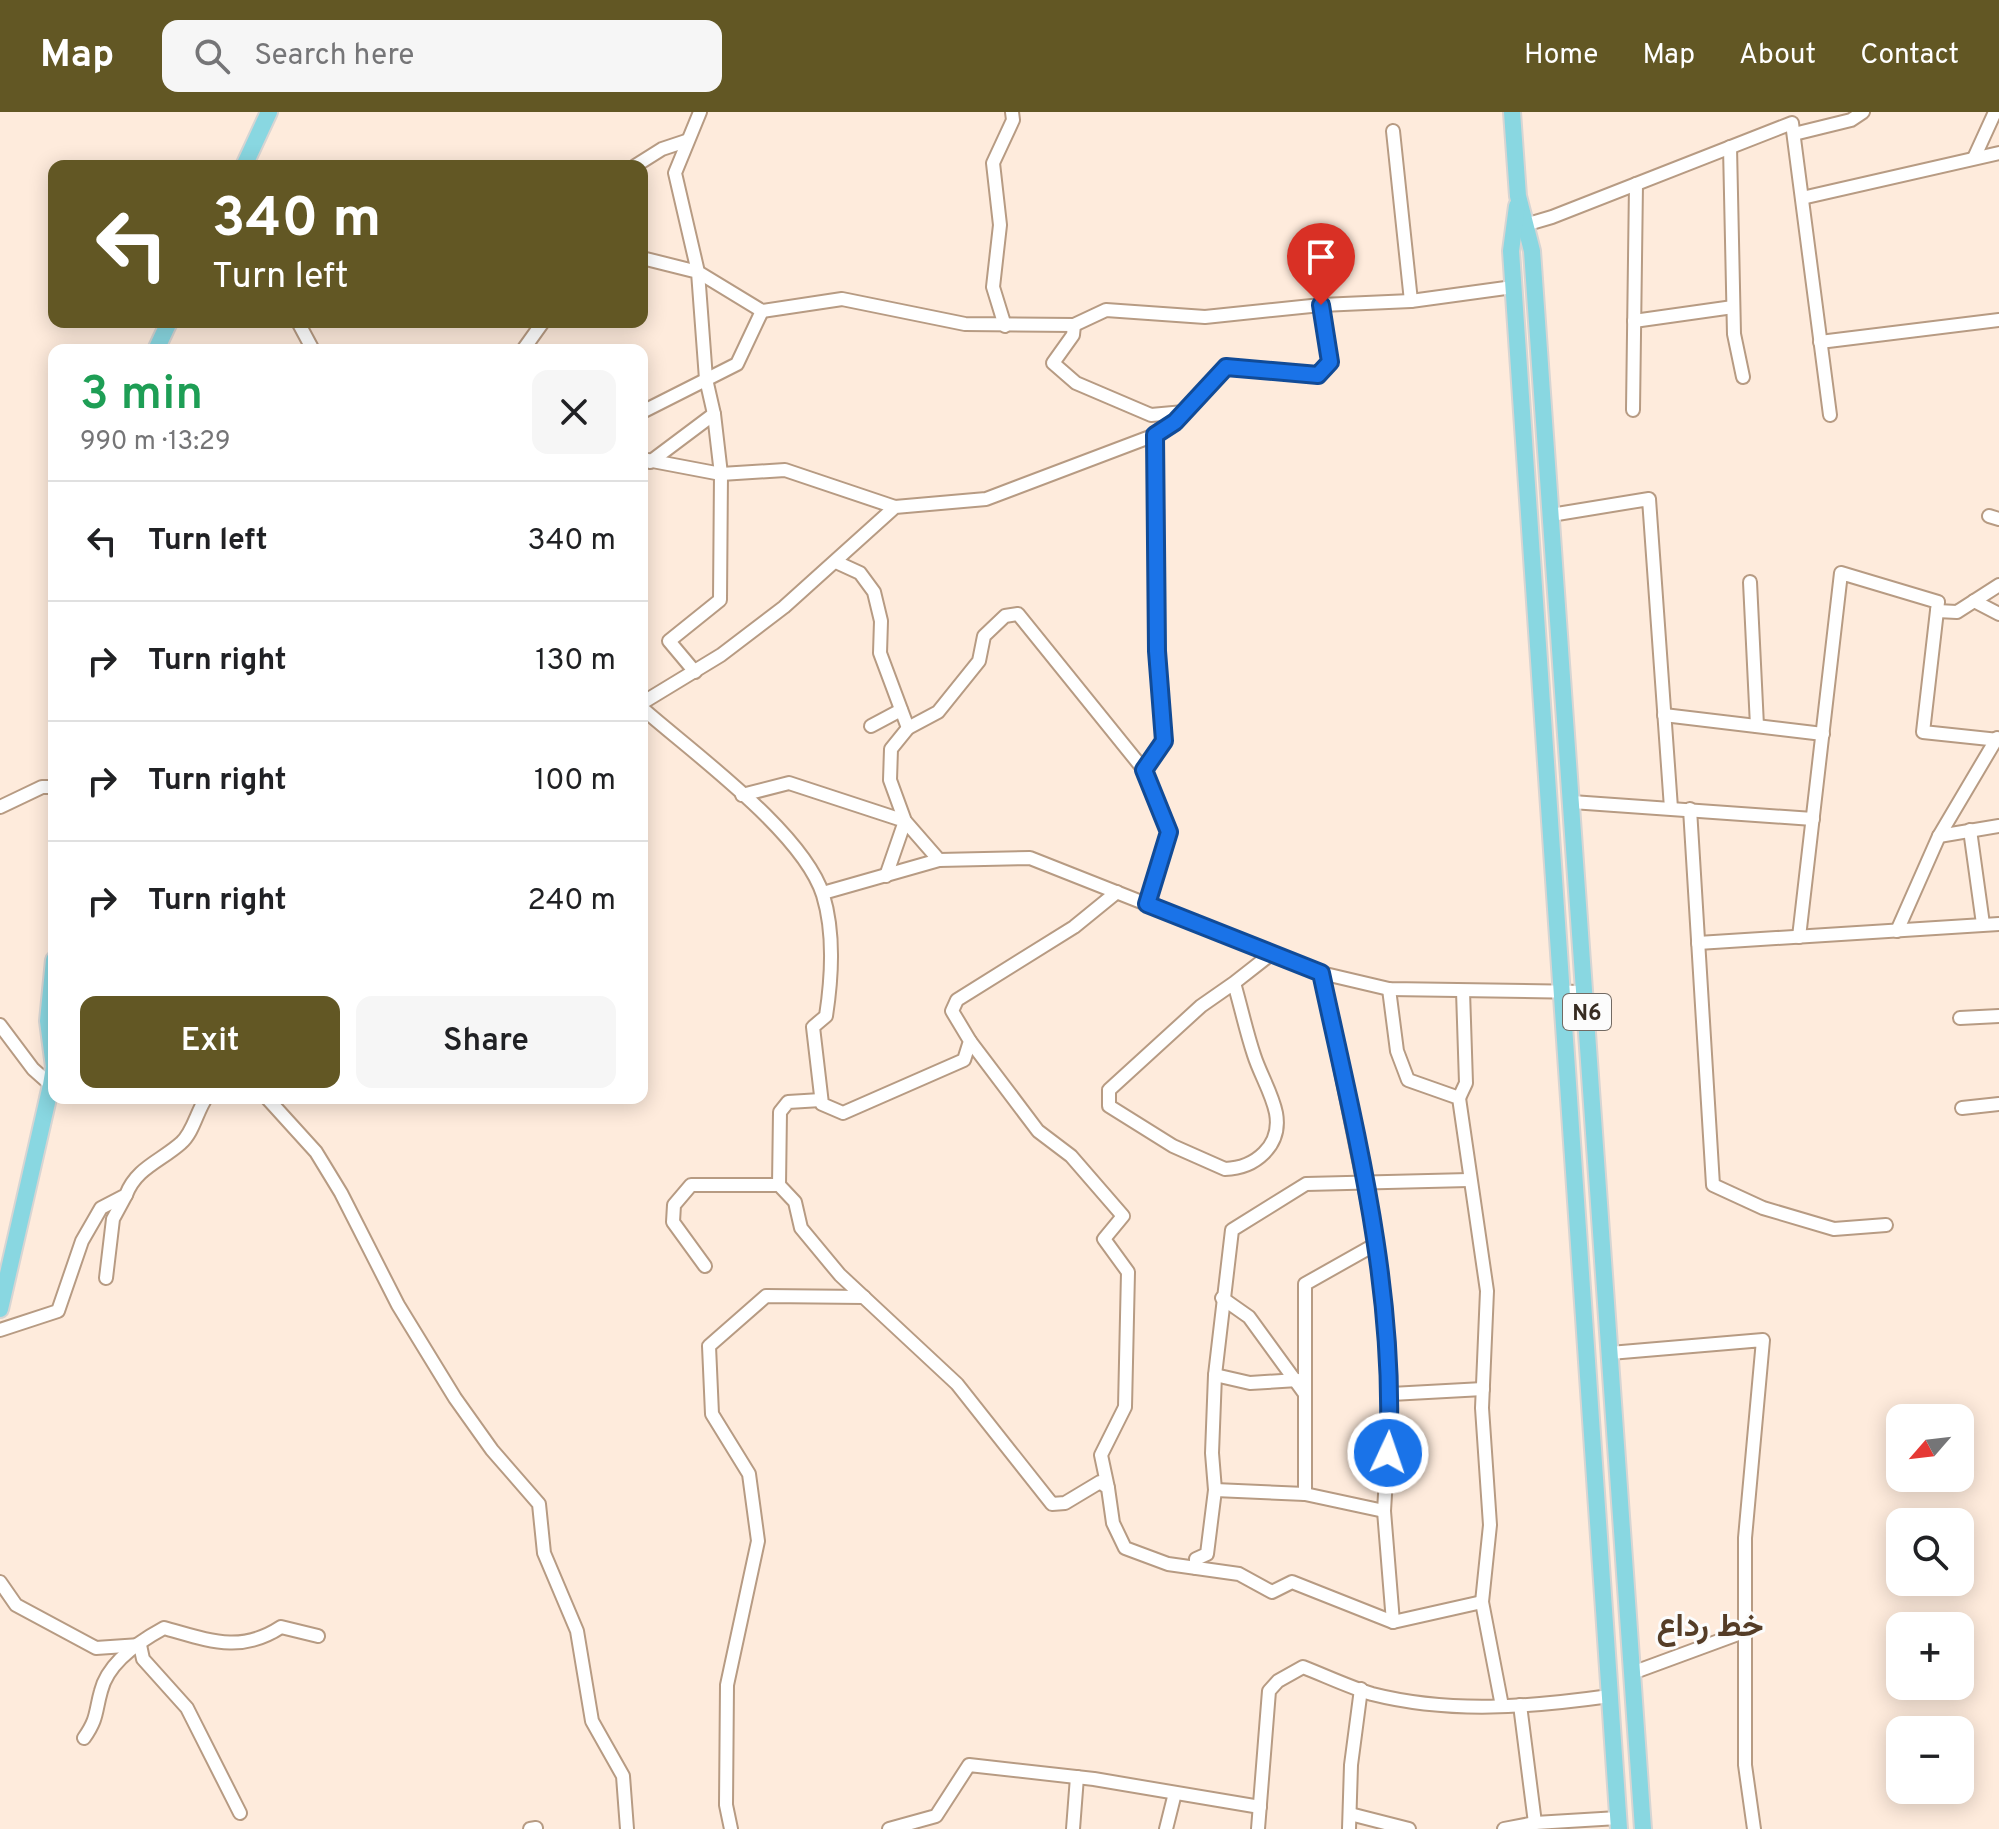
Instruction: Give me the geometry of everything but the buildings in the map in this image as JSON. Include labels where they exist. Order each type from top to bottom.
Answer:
[{"type":"main road","points":[[247,160],[269,112]]},
{"type":"main road","name":"N6","points":[[1512,112],[1520,227],[1532,251],[1643,1829]]},
{"type":"main road","name":"N6","points":[[1520,227],[1511,251],[1513,287],[1619,1823]]},
{"type":"main road","points":[[1553,874],[1577,873]]},
{"type":"main road","points":[[0,1309],[48,1098]]},
{"type":"main road","points":[[1583,1317],[1608,1319]]},
{"type":"main road","points":[[1593,1448],[1617,1452]]},
{"type":"street","points":[[695,672],[669,641],[720,600],[721,474],[714,414],[706,379],[698,272],[675,173],[700,112]]},
{"type":"street","points":[[1005,326],[993,287],[1000,234],[993,163],[1013,120],[1012,112]]},
{"type":"street","points":[[1520,227],[1792,123],[1851,120],[1863,112]]},
{"type":"street","points":[[1974,158],[1995,112]]},
{"type":"street","points":[[1792,123],[1830,415]]},
{"type":"street","points":[[1393,131],[1411,301]]},
{"type":"street","points":[[645,160],[662,149],[686,141]]},
{"type":"street","points":[[1730,147],[1734,334],[1743,377]]},
{"type":"street","points":[[1802,198],[1999,153]]},
{"type":"street","points":[[1633,410],[1636,184]]},
{"type":"street","points":[[648,260],[698,272],[762,311],[842,299],[965,324],[1005,326],[1074,325],[1106,310],[1205,317],[1321,305],[1411,301],[1513,287]]},
{"type":"street","points":[[648,460],[721,474],[751,469],[785,470],[895,507],[986,499],[1155,435],[1184,412],[1226,367],[1318,375],[1330,362],[1321,305]]},
{"type":"street","points":[[1634,321],[1733,307]]},
{"type":"street","points":[[648,409],[737,364],[762,311]]},
{"type":"street","points":[[1820,342],[1999,320]]},
{"type":"street","points":[[1074,325],[1073,335],[1053,363],[1076,383],[1151,415],[1184,412]]},
{"type":"street","points":[[648,459],[714,414]]},
{"type":"street","points":[[1144,770],[1164,741],[1157,651],[1155,435]]},
{"type":"street","points":[[1551,515],[1649,499],[1671,808]]},
{"type":"street","points":[[648,702],[784,607],[895,507]]},
{"type":"street","points":[[836,562],[860,573],[874,592],[881,621],[880,653],[908,728]]},
{"type":"street","points":[[1799,937],[1841,573],[1938,602],[1923,732],[1998,739],[1939,836],[1897,931]]},
{"type":"street","points":[[1750,582],[1757,726]]},
{"type":"street","points":[[1937,611],[1957,612],[1999,585]]},
{"type":"street","points":[[1974,601],[1999,614]]},
{"type":"street","points":[[939,860],[905,821],[890,780],[891,749],[908,728],[938,712],[979,661],[984,636],[1005,616],[1018,614],[1144,770],[1169,832],[1147,904]]},
{"type":"street","points":[[871,726],[901,710]]},
{"type":"street","points":[[648,711],[742,795],[799,851],[823,893],[829,924],[832,977],[826,1016],[813,1027],[822,1104],[843,1113],[964,1060],[970,1041]]},
{"type":"street","points":[[1664,715],[1823,734]]},
{"type":"street","points":[[742,795],[789,783],[905,821]]},
{"type":"street","points":[[0,807],[48,787]]},
{"type":"street","points":[[1572,802],[1813,819]]},
{"type":"street","points":[[1690,809],[1713,1185],[1763,1208],[1834,1229],[1886,1225]]},
{"type":"street","points":[[886,876],[905,821]]},
{"type":"street","points":[[1939,836],[1999,826]]},
{"type":"street","points":[[1970,830],[1983,924]]},
{"type":"street","points":[[823,893],[939,860],[1030,858],[1321,973],[1389,989],[1585,992]]},
{"type":"street","points":[[1117,892],[1074,927],[957,1000],[952,1011],[970,1041],[1038,1131],[1071,1156],[1123,1216],[1104,1239],[1128,1272],[1125,1407],[1101,1455],[1113,1523],[1125,1548],[1168,1564],[1239,1574],[1272,1592],[1292,1582],[1393,1622],[1482,1602]]},
{"type":"street","points":[[1698,943],[1999,924]]},
{"type":"street","points":[[1234,983],[1254,1056],[1276,1113],[1276,1126],[1272,1140],[1257,1160],[1225,1169],[1129,1121],[1109,1106],[1109,1090],[1201,1006],[1271,954]]},
{"type":"street","points":[[1321,973],[1376,1244],[1391,1394],[1384,1511],[1393,1622]]},
{"type":"street","points":[[1389,989],[1397,1051],[1408,1080],[1459,1098]]},
{"type":"street","points":[[1463,991],[1466,1083],[1459,1098],[1487,1291],[1483,1389],[1490,1525],[1482,1602],[1502,1706]]},
{"type":"street","points":[[1960,1018],[1999,1016]]},
{"type":"street","points":[[0,1025],[33,1069],[48,1082]]},
{"type":"street","points":[[821,1100],[788,1102],[780,1112],[779,1185],[795,1202],[801,1228],[864,1297],[957,1384],[1052,1504],[1065,1503],[1100,1482],[1108,1488]]},
{"type":"street","points":[[106,1278],[113,1219],[131,1182],[155,1159],[183,1142],[203,1104]]},
{"type":"street","points":[[272,1104],[316,1152],[341,1193],[398,1305],[455,1398],[492,1450],[539,1504],[544,1553],[577,1631],[592,1721],[623,1776],[627,1829]]},
{"type":"street","points":[[1962,1108],[1999,1104]]},
{"type":"street","points":[[1196,1568],[1196,1559],[1207,1554],[1215,1490],[1212,1453],[1215,1375],[1232,1230],[1306,1184],[1469,1180]]},
{"type":"street","points":[[705,1266],[673,1222],[674,1205],[691,1185],[779,1185]]},
{"type":"street","points":[[0,1330],[58,1311],[82,1241],[101,1208],[126,1195]]},
{"type":"street","points":[[1300,1379],[1305,1284],[1376,1244]]},
{"type":"street","points":[[731,1829],[726,1805],[727,1685],[758,1541],[749,1474],[712,1414],[709,1346],[766,1296],[864,1297]]},
{"type":"street","points":[[1222,1298],[1249,1317],[1300,1379],[1305,1394],[1305,1494]]},
{"type":"street","points":[[1610,1353],[1763,1340],[1745,1538],[1745,1765],[1754,1829]]},
{"type":"street","points":[[1215,1375],[1250,1383],[1300,1379]]},
{"type":"street","points":[[1391,1394],[1483,1389]]},
{"type":"street","points":[[1215,1490],[1305,1494],[1384,1511]]},
{"type":"street","points":[[0,1582],[16,1605],[96,1648],[140,1645],[143,1659],[187,1708],[224,1775],[240,1813]]},
{"type":"street","points":[[84,1738],[97,1718],[101,1688],[132,1645],[164,1628],[237,1644],[261,1640],[281,1627],[318,1636]]},
{"type":"street","points":[[1632,1673],[1746,1631]]},
{"type":"street","points":[[1258,1829],[1269,1691],[1278,1681],[1303,1667],[1361,1689],[1464,1709],[1610,1696]]},
{"type":"street","points":[[1349,1829],[1351,1765],[1361,1689]]},
{"type":"street","points":[[1520,1705],[1535,1823]]},
{"type":"street","points":[[889,1829],[936,1816],[969,1765],[1077,1777],[1260,1807]]},
{"type":"street","points":[[1073,1829],[1077,1777]]},
{"type":"street","points":[[1166,1829],[1175,1793]]},
{"type":"street","points":[[1350,1814],[1409,1829]]},
{"type":"street","points":[[1514,1828],[1535,1823],[1619,1823]]},
{"type":"district","name":"خط رداع","points":[[1710,1625]]},
{"type":"route","points":[[1321,305],[1330,362],[1318,375],[1226,367],[1175,422],[1155,435],[1157,651],[1164,741],[1144,770],[1169,832],[1147,904],[1321,973],[1376,1244],[1391,1394],[1388,1453]]}]
